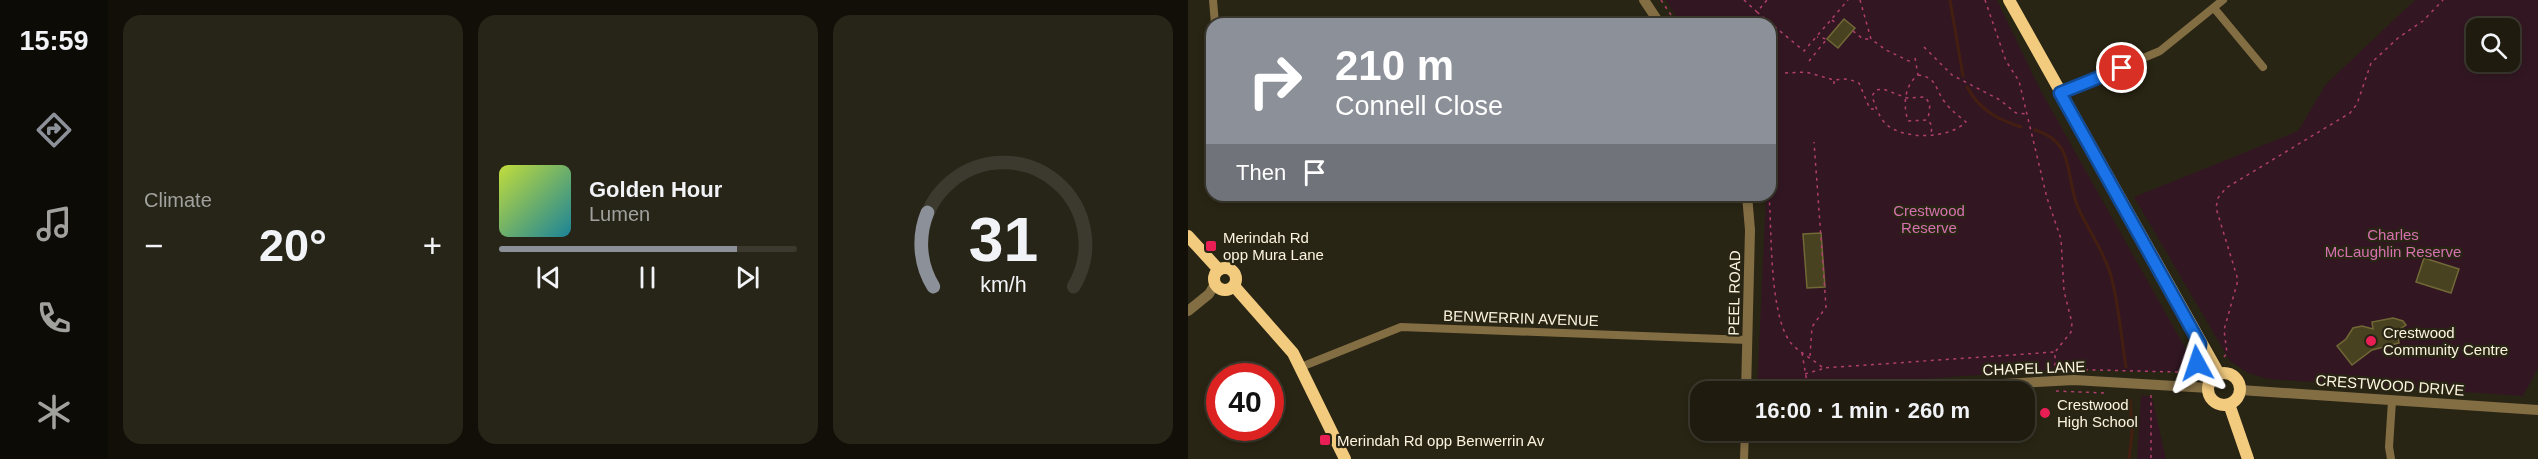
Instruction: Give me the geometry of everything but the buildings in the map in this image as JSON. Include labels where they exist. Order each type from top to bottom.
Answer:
[{"type":"main road","points":[[2009,0],[2200,344],[2216,370],[2234,376],[2240,390],[2238,396],[2229,404]]},
{"type":"main road","points":[[1188,236],[1219,270]]},
{"type":"main road","points":[[1234,286],[1225,290],[1215,284],[1214,276],[1219,270],[1227,268],[1235,273],[1234,286],[1282,340],[1300,367],[1345,459]]},
{"type":"main road","points":[[2216,370],[2209,388],[2214,401],[2229,404]]},
{"type":"main road","points":[[2229,404],[2248,459]]},
{"type":"street","points":[[1213,0],[1214,18]]},
{"type":"street","points":[[1644,0],[1656,18]]},
{"type":"street","points":[[2060,93],[2160,51],[2223,0]]},
{"type":"street","points":[[2214,8],[2263,67]]},
{"type":"street","name":"PEEL ROAD","points":[[1746,381],[1750,230],[1748,201]]},
{"type":"street","points":[[1188,311],[1209,294],[1215,284]]},
{"type":"street","name":"BENWERRIN AVENUE","points":[[1300,367],[1401,327],[1748,340]]},
{"type":"street","points":[[2180,386],[2193,372],[2200,344]]},
{"type":"street","name":"CHAPEL LANE","points":[[2035,382],[2119,381],[2209,388]]},
{"type":"street","name":"CRESTWOOD DRIVE","points":[[2240,390],[2538,410]]},
{"type":"street","points":[[2391,459],[2389,447],[2392,401]]},
{"type":"street","points":[[1744,459],[1745,441]]},
{"type":"path","points":[[1661,0],[1673,18]]},
{"type":"path","points":[[1744,0],[1764,18]]},
{"type":"path","points":[[1757,12],[1767,0]]},
{"type":"path","points":[[1776,28],[1804,51],[1848,0]]},
{"type":"path","points":[[1860,0],[1871,39]]},
{"type":"path","points":[[1985,0],[2006,61],[2019,81],[2061,239],[2064,291],[2072,322],[2071,332],[2055,352],[2056,392],[2110,393]]},
{"type":"path","points":[[2216,370],[2227,353],[2224,330],[2238,280],[2216,208],[2218,198],[2240,178],[2350,112],[2357,104],[2371,63],[2398,38],[2423,21],[2444,0]]},
{"type":"path","points":[[1832,19],[1838,25]]},
{"type":"path","points":[[1852,31],[1863,39],[1871,39],[1886,50],[1913,63]]},
{"type":"path","points":[[1809,61],[1827,39],[1816,37]]},
{"type":"path","points":[[1924,47],[1952,75],[2000,100],[2016,114],[2026,114]]},
{"type":"path","points":[[1915,58],[1917,75]]},
{"type":"path","points":[[1785,73],[1806,72],[1834,80],[1858,83],[1870,109],[1877,110]]},
{"type":"path","points":[[1917,75],[1910,81],[1906,91],[1905,112],[1908,121],[1928,120]]},
{"type":"path","points":[[1917,75],[1933,80],[1940,89],[1941,98],[1966,122],[1960,128],[1931,134],[1896,131],[1884,123],[1872,96],[1876,90],[1883,89],[1907,98],[1925,97],[1930,104],[1928,120],[1932,126],[1931,134]]},
{"type":"path","points":[[1834,80],[1834,87]]},
{"type":"path","points":[[1810,356],[1812,327],[1826,307],[1814,142]]},
{"type":"path","points":[[1769,201],[1772,267],[1784,329],[1791,343],[1823,368]]},
{"type":"path","points":[[1802,352],[1806,381]]},
{"type":"path","points":[[1805,374],[1823,368],[2055,352]]},
{"type":"path","points":[[2055,369],[2193,372]]},
{"type":"path","points":[[2141,394],[2152,395],[2151,459]]},
{"type":"green space","name":"Crestwood Reserve","points":[[1666,0],[1997,0],[2041,91],[2187,351],[2188,361],[2176,372],[2061,369],[1895,381],[1757,381],[1766,201],[1776,201],[1776,18],[1677,18]]},
{"type":"green space","name":"Charles McLaughlin Reserve","points":[[2415,0],[2538,0],[2538,368],[2523,396],[2267,379],[2248,373],[2230,361],[2134,197],[2298,131],[2326,84]]},
{"type":"green space","points":[[2141,395],[2152,397],[2166,459],[2137,459]]},
{"type":"waterway","points":[[1950,0],[1963,76]]},
{"type":"waterway","points":[[1967,87],[1983,108],[2004,121],[2021,127]]},
{"type":"waterway","points":[[2035,130],[2048,135],[2063,151],[2077,205],[2108,266],[2116,298],[2126,367]]},
{"type":"waterway","points":[[2129,459],[2132,433],[2130,400]]},
{"type":"place","name":"Merindah Rd opp Mura Lane","points":[[1211,246]]},
{"type":"place","name":"Crestwood Community Centre","points":[[2371,341]]},
{"type":"place","name":"Crestwood High School","points":[[2045,413]]},
{"type":"place","name":"Merindah Rd opp Benwerrin Av","points":[[1325,440]]},
{"type":"route","points":[[2122,68],[2060,93],[2200,344],[2197,363]]}]
